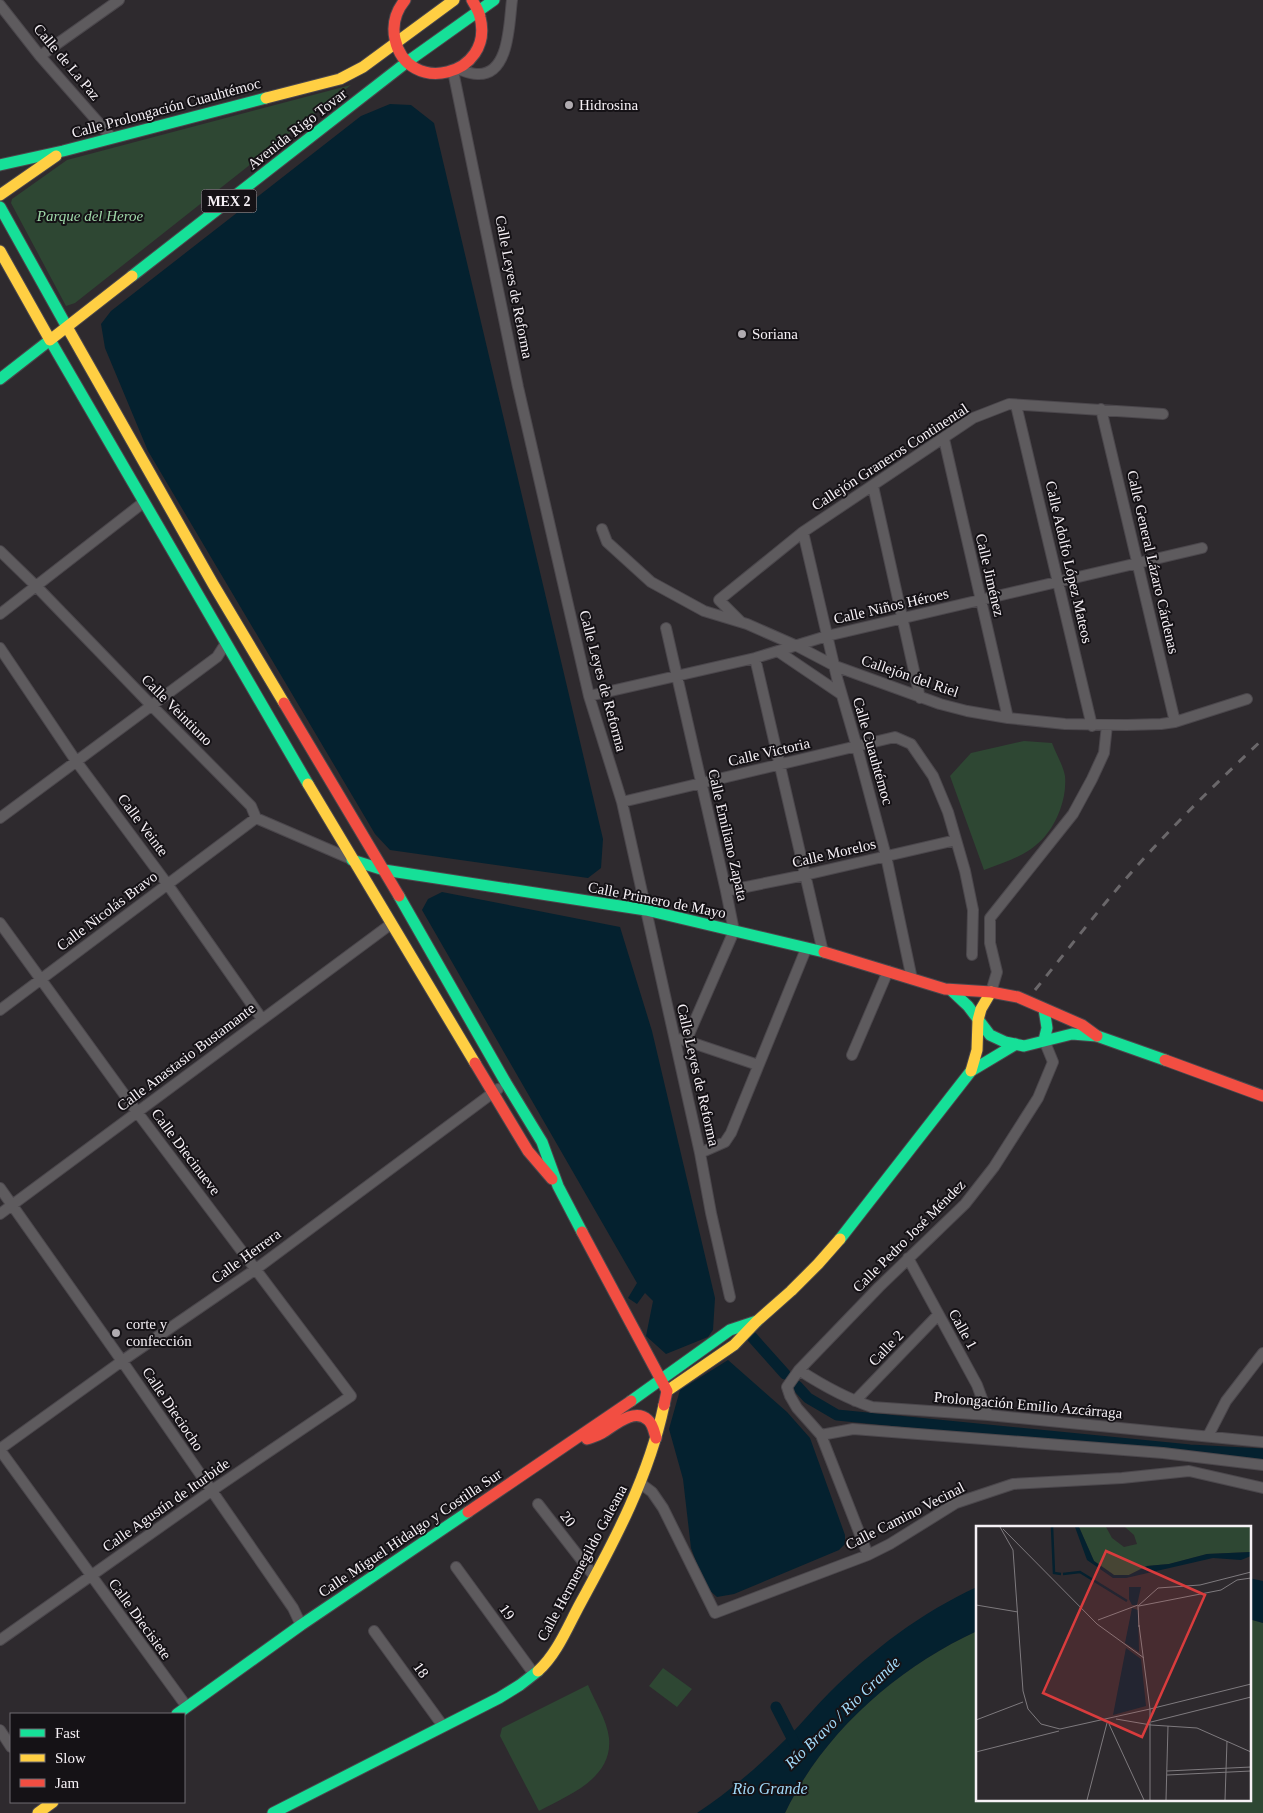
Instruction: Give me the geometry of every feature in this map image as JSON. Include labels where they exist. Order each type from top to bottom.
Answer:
[{"type":"main road","points":[[405,0],[395,16],[393,30],[396,43],[400,53],[408,62],[416,68],[434,74],[456,70],[471,58],[480,47],[483,23],[479,11],[472,0]]},
{"type":"main road","name":"Avenida Rigo Tovar","points":[[340,79],[364,67],[454,0]]},
{"type":"main road","name":"Avenida Rigo Tovar","points":[[50,340],[408,62],[494,0]]},
{"type":"main road","name":"Calle Prolongación Cuauhtémoc","points":[[0,165],[63,151],[340,79]]},
{"type":"main road","points":[[0,195],[63,151]]},
{"type":"main road","points":[[5,152],[28,159]]},
{"type":"main road","points":[[0,207],[213,584],[384,870],[542,1142],[558,1186],[667,1391],[734,1345],[757,1321],[791,1291],[840,1238],[971,1071],[1016,1044]]},
{"type":"main road","points":[[0,251],[352,860],[528,1152],[558,1186]]},
{"type":"main road","name":"MEX 2","points":[[0,379],[50,340]]},
{"type":"main road","name":"Calle Primero de Mayo","points":[[352,860],[384,870],[646,910],[822,952],[952,990],[990,992],[1018,997],[1082,1025],[1097,1036]]},
{"type":"main road","points":[[401,899],[403,886],[406,880],[413,874]]},
{"type":"main road","name":"Calle Primero de Mayo","points":[[952,990],[968,1006],[990,1034],[1005,1042],[1024,1046],[1072,1034],[1097,1036],[1263,1096]]},
{"type":"main road","points":[[971,1071],[977,1050],[978,1020],[981,1009],[990,992]]},
{"type":"main road","points":[[1044,1009],[1047,1028],[1044,1040]]},
{"type":"main road","name":"Calle Miguel Hidalgo y Costilla Sur","points":[[178,1713],[301,1625],[557,1451],[730,1330],[757,1321]]},
{"type":"main road","name":"Calle Hermenegildo Galeana","points":[[273,1813],[499,1698],[520,1685],[540,1669],[558,1645],[620,1530],[656,1438],[667,1391]]},
{"type":"main road","points":[[557,1451],[601,1434],[627,1418],[635,1416],[643,1416],[649,1420],[656,1438]]},
{"type":"main road","points":[[38,1813],[50,1803]]},
{"type":"street","points":[[40,56],[119,0]]},
{"type":"street","points":[[456,70],[484,74],[498,65],[505,50],[512,0]]},
{"type":"street","name":"Calle de La Paz","points":[[0,5],[40,56],[112,138]]},
{"type":"street","name":"Calle Leyes de Reforma","points":[[456,70],[518,387],[589,696],[622,802],[730,1297]]},
{"type":"street","name":"Callejón Graneros Continental","points":[[741,622],[719,600],[804,532],[973,418],[1009,404],[1163,414]]},
{"type":"street","name":"Calle Adolfo López Mateos","points":[[1016,405],[1092,726]]},
{"type":"street","name":"Calle General Lázaro Cárdenas","points":[[1101,409],[1175,722]]},
{"type":"street","name":"Calle Jiménez","points":[[944,439],[1008,718]]},
{"type":"street","points":[[873,486],[920,698]]},
{"type":"street","points":[[0,614],[144,502]]},
{"type":"street","name":"Callejón del Riel","points":[[602,529],[607,542],[651,582],[704,611],[741,622],[797,646],[835,666],[920,698],[967,711],[1008,718],[1092,726],[1161,724],[1175,722],[1248,699]]},
{"type":"street","name":"Calle Cuauhtémoc","points":[[804,532],[841,694],[858,747],[886,856],[912,979]]},
{"type":"street","name":"Calle Niños Héroes","points":[[589,696],[779,652],[827,636],[1202,548]]},
{"type":"street","name":"Calle Veintiuno","points":[[0,551],[251,806],[256,818]]},
{"type":"street","name":"Calle Emiliano Zapata","points":[[666,628],[734,931]]},
{"type":"street","points":[[0,818],[217,657],[226,643]]},
{"type":"street","name":"Calle Veinte","points":[[0,648],[76,761],[168,885],[262,1019]]},
{"type":"street","points":[[779,652],[841,694]]},
{"type":"street","points":[[755,658],[822,952]]},
{"type":"street","points":[[990,992],[998,972],[990,943],[990,918],[1073,814],[1104,754],[1107,726]]},
{"type":"street","name":"Calle Victoria","points":[[622,802],[895,738],[912,744],[933,776],[948,812],[952,841]]},
{"type":"street","points":[[256,818],[352,860]]},
{"type":"street","name":"Calle Nicolás Bravo","points":[[0,1010],[256,818]]},
{"type":"street","points":[[952,841],[965,871],[973,910],[972,955]]},
{"type":"street","name":"Calle Morelos","points":[[726,891],[952,841]]},
{"type":"street","points":[[973,910],[990,918]]},
{"type":"street","name":"Calle Diecinueve","points":[[0,923],[137,1112],[351,1396]]},
{"type":"street","name":"Calle Anastasio Bustamante","points":[[0,1214],[391,924]]},
{"type":"street","points":[[686,1041],[734,931]]},
{"type":"street","points":[[700,1153],[725,1142],[728,1138],[806,949]]},
{"type":"street","points":[[852,1055],[888,971]]},
{"type":"street","points":[[673,1035],[758,1065]]},
{"type":"street","name":"Calle Pedro José Méndez","points":[[821,1435],[797,1408],[787,1387],[799,1370],[908,1258],[965,1204],[994,1167],[1038,1098],[1053,1062],[1044,1040]]},
{"type":"street","name":"Calle Herrera","points":[[0,1450],[122,1361],[256,1268],[506,1083]]},
{"type":"street","name":"Calle Dieciocho","points":[[0,1188],[293,1608],[301,1625]]},
{"type":"street","name":"Calle 1","points":[[908,1258],[977,1385],[988,1415]]},
{"type":"street","name":"Calle 2","points":[[855,1402],[938,1315]]},
{"type":"street","points":[[1208,1436],[1226,1401],[1263,1353]]},
{"type":"street","name":"Prolongación Emilio Azcárraga","points":[[799,1370],[827,1388],[855,1402],[872,1406],[988,1415],[1263,1442]]},
{"type":"street","name":"Calle Agustín de Iturbide","points":[[0,1640],[351,1396]]},
{"type":"street","points":[[868,1555],[821,1435],[853,1429],[1163,1453],[1263,1465]]},
{"type":"street","name":"Calle Diecisiete","points":[[0,1450],[187,1707]]},
{"type":"street","name":"Calle Camino Vecinal","points":[[640,1483],[652,1492],[663,1508],[715,1613],[868,1555],[890,1544],[956,1503],[1013,1484],[1112,1479],[1189,1471],[1263,1488]]},
{"type":"street","name":"20","points":[[538,1504],[594,1576]]},
{"type":"street","name":"19","points":[[456,1567],[534,1674]]},
{"type":"street","name":"18","points":[[374,1631],[443,1726]]},
{"type":"street","points":[[0,1730],[10,1745]]},
{"type":"green space","name":"Parque del Heroe","points":[[351,85],[75,303],[66,306],[11,203],[12,199],[67,160]]},
{"type":"green space","points":[[1024,741],[1052,743],[1065,776],[1064,798],[1054,823],[1039,843],[1020,856],[984,870],[950,776],[971,753]]},
{"type":"green space","points":[[1250,1619],[1263,1623],[1263,1813],[785,1813],[801,1784],[841,1730],[891,1684],[947,1646],[976,1632],[976,1800],[1250,1800]]},
{"type":"green space","points":[[663,1668],[692,1689],[677,1707],[649,1686]]},
{"type":"green space","points":[[588,1685],[608,1731],[608,1752],[604,1764],[596,1775],[575,1792],[539,1811],[500,1736],[502,1728]]},
{"type":"water","points":[[390,104],[411,105],[434,123],[603,839],[601,868],[588,878],[390,850],[375,834],[148,451],[105,348],[101,324],[111,311],[361,116]]},
{"type":"water","points":[[442,892],[620,927],[652,1031],[715,1298],[713,1330],[708,1337],[666,1354],[646,1336],[653,1301],[645,1293],[637,1304],[628,1298],[637,1283],[422,910],[428,899]]},
{"type":"water","points":[[728,1360],[787,1412],[810,1438],[845,1535],[845,1544],[839,1550],[734,1594],[717,1597],[708,1589],[691,1548],[683,1479],[669,1429],[680,1390]]},
{"type":"water","points":[[1250,1578],[1263,1581],[1263,1623],[1250,1619]]},
{"type":"water","name":"Rio Grande","points":[[976,1588],[976,1632],[947,1646],[919,1664],[865,1706],[841,1730],[820,1756],[801,1784],[785,1813],[697,1813],[733,1787],[767,1758],[845,1677],[880,1647],[917,1620]]},
{"type":"waterway","points":[[752,1337],[785,1374]]},
{"type":"waterway","points":[[797,1386],[808,1398],[837,1415],[1190,1450],[1263,1454]]},
{"type":"waterway","name":"Río Bravo / Rio Grande","points":[[776,1707],[797,1748]]},
{"type":"railway","points":[[1035,990],[1134,869],[1206,794],[1263,739]]},
{"type":"traffic: fast","points":[[132,276],[407,62],[494,0]]},
{"type":"traffic: fast","points":[[0,165],[63,151],[266,98]]},
{"type":"traffic: fast","points":[[0,207],[67,327]]},
{"type":"traffic: fast","points":[[50,340],[308,784]]},
{"type":"traffic: fast","points":[[0,379],[50,340]]},
{"type":"traffic: fast","points":[[352,860],[384,870],[646,910],[824,952]]},
{"type":"traffic: fast","points":[[399,896],[542,1142],[558,1186],[582,1232]]},
{"type":"traffic: fast","points":[[952,991],[968,1006],[990,1035],[1005,1042],[1024,1046],[1072,1034],[1097,1036],[1165,1060]]},
{"type":"traffic: fast","points":[[1044,1009],[1047,1028],[1044,1040]]},
{"type":"traffic: fast","points":[[840,1239],[971,1071],[1016,1044]]},
{"type":"traffic: fast","points":[[631,1401],[730,1330],[757,1321]]},
{"type":"traffic: fast","points":[[178,1713],[301,1625],[468,1512]]},
{"type":"traffic: fast","points":[[273,1813],[499,1698],[538,1671]]},
{"type":"traffic: slow","points":[[266,98],[340,79],[363,67],[454,0]]},
{"type":"traffic: slow","points":[[0,195],[56,156]]},
{"type":"traffic: slow","points":[[0,251],[50,340],[132,276]]},
{"type":"traffic: slow","points":[[67,327],[213,584],[284,703]]},
{"type":"traffic: slow","points":[[308,784],[475,1063]]},
{"type":"traffic: slow","points":[[971,1071],[977,1050],[978,1020],[981,1009],[991,992]]},
{"type":"traffic: slow","points":[[667,1391],[734,1345],[757,1321],[791,1291],[840,1239]]},
{"type":"traffic: slow","points":[[538,1671],[562,1639],[630,1507],[658,1431],[664,1405]]},
{"type":"traffic: slow","points":[[38,1813],[52,1803]]},
{"type":"traffic: jam","points":[[405,0],[396,18],[395,39],[403,57],[415,68],[431,73],[448,72],[463,65],[475,53],[481,37],[479,15],[472,0]]},
{"type":"traffic: jam","points":[[284,703],[399,896]]},
{"type":"traffic: jam","points":[[824,952],[945,989],[991,992],[1018,997],[1082,1025],[1097,1036]]},
{"type":"traffic: jam","points":[[1165,1060],[1263,1096]]},
{"type":"traffic: jam","points":[[475,1063],[528,1151],[552,1179]]},
{"type":"traffic: jam","points":[[582,1232],[667,1391],[664,1405]]},
{"type":"traffic: jam","points":[[468,1512],[631,1401]]},
{"type":"traffic: jam","points":[[587,1439],[600,1434],[624,1419],[637,1416],[650,1422],[656,1438]]},
{"type":"place","name":"Hidrosina","points":[[569,105]]},
{"type":"place","name":"Soriana","points":[[742,334]]},
{"type":"place","name":"corte y confección","points":[[116,1333]]}]
